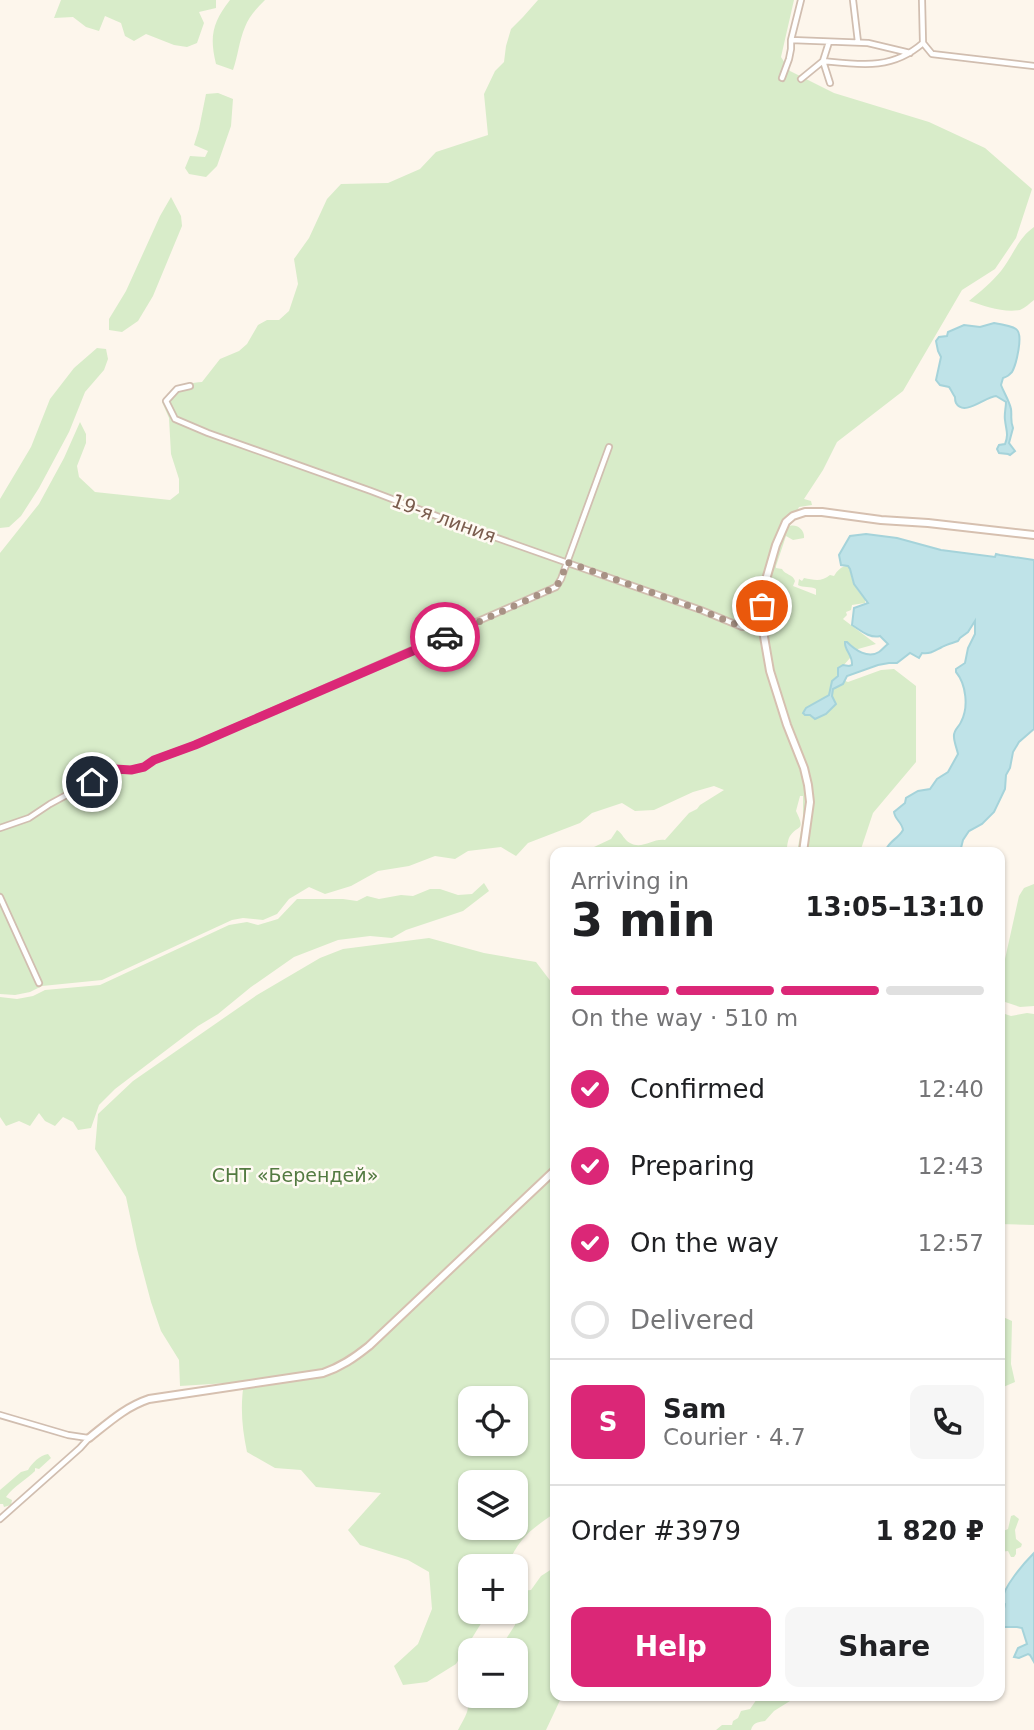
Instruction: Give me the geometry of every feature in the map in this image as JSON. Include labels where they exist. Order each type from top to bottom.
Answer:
[{"type":"street","points":[[782,78],[801,0]]},
{"type":"street","points":[[853,0],[858,42]]},
{"type":"street","points":[[922,0],[923,43],[932,54],[1034,66]]},
{"type":"street","points":[[790,40],[858,42],[911,53]]},
{"type":"street","points":[[801,79],[823,61],[829,42]]},
{"type":"street","points":[[823,61],[866,64],[890,62],[911,53],[923,43]]},
{"type":"street","points":[[823,61],[830,83]]},
{"type":"street","name":"19-я линия","points":[[190,386],[177,389],[166,401],[174,419],[742,627],[762,625]]},
{"type":"street","points":[[0,828],[29,818],[115,769],[144,767],[154,760],[195,745],[556,587],[609,447]]},
{"type":"street","points":[[804,847],[809,817],[808,785],[770,671],[762,625],[764,590],[780,532],[786,522],[805,512],[822,512],[1034,535]]},
{"type":"street","points":[[0,897],[39,983]]},
{"type":"street","points":[[0,1519],[89,1438],[119,1413],[139,1402],[323,1373],[354,1359],[550,1175]]},
{"type":"street","points":[[0,1415],[68,1435],[89,1438]]},
{"type":"green space","points":[[61,0],[216,0],[216,8],[199,12],[204,23],[197,43],[187,47],[146,34],[134,41],[125,36],[121,23],[105,16],[99,31],[86,27],[73,17],[54,18]]},
{"type":"green space","points":[[230,0],[265,0],[247,23],[233,70],[216,64],[213,45],[216,23]]},
{"type":"green space","points":[[538,0],[794,0],[781,57],[790,71],[834,93],[929,122],[985,148],[1032,189],[1016,238],[995,269],[962,290],[903,391],[837,442],[804,499],[811,501],[812,505],[799,507],[790,526],[800,528],[804,538],[793,540],[786,536],[776,566],[793,577],[793,586],[816,595],[816,589],[798,585],[799,579],[821,580],[830,575],[834,576],[841,568],[848,566],[853,582],[865,603],[852,605],[843,619],[876,644],[858,649],[843,666],[837,678],[848,682],[881,670],[894,669],[916,686],[916,762],[873,813],[862,847],[798,847],[803,820],[803,796],[800,796],[796,811],[801,825],[790,836],[787,847],[594,847],[611,839],[617,830],[634,845],[665,840],[689,813],[724,790],[714,786],[693,792],[654,810],[635,811],[622,803],[592,813],[580,823],[528,843],[516,856],[501,847],[468,851],[455,859],[435,856],[409,866],[378,871],[351,886],[325,894],[309,887],[289,899],[277,914],[263,920],[232,920],[102,980],[42,986],[15,995],[0,994],[0,553],[39,504],[80,422],[86,434],[86,443],[77,466],[79,477],[95,492],[170,500],[179,493],[179,479],[171,454],[169,418],[162,402],[179,386],[202,382],[220,359],[239,351],[247,344],[258,325],[267,320],[279,320],[289,311],[298,284],[294,259],[309,238],[327,199],[341,184],[388,183],[420,169],[436,152],[488,135],[484,94],[495,71],[504,62],[511,29]]},
{"type":"green space","points":[[218,93],[233,99],[231,126],[217,166],[206,177],[189,174],[185,168],[190,156],[205,157],[208,151],[194,145],[206,94]]},
{"type":"green space","points":[[171,197],[181,216],[182,226],[153,296],[138,321],[122,332],[109,330],[109,319],[126,291]]},
{"type":"green space","points":[[1034,227],[1034,300],[1022,309],[1014,311],[969,301],[997,275],[1024,236]]},
{"type":"green space","points":[[97,348],[106,349],[108,359],[104,370],[85,392],[69,432],[21,516],[9,527],[0,528],[0,499],[31,447],[50,399],[74,368]]},
{"type":"green space","points":[[484,883],[489,891],[463,911],[406,930],[392,938],[370,936],[338,940],[294,957],[115,1089],[99,1105],[91,1128],[78,1130],[73,1122],[63,1117],[55,1126],[45,1121],[39,1113],[30,1126],[19,1121],[6,1126],[0,1117],[0,997],[17,999],[45,990],[100,985],[229,925],[247,922],[258,925],[278,919],[297,899],[357,901],[367,896],[379,899],[413,896],[430,889],[458,895],[472,894]]},
{"type":"green space","points":[[1034,884],[1034,1006],[1020,1007],[1005,1002],[1005,959],[1019,896],[1024,888]]},
{"type":"green space","name":"СНТ «Берендей»","points":[[429,938],[484,953],[536,962],[550,980],[550,1517],[528,1533],[528,1470],[458,1470],[458,1540],[522,1540],[513,1554],[458,1554],[458,1624],[481,1624],[472,1638],[458,1638],[456,1664],[427,1682],[403,1685],[394,1666],[418,1644],[432,1609],[429,1572],[408,1560],[360,1545],[348,1530],[381,1493],[316,1487],[301,1470],[275,1468],[247,1452],[242,1417],[244,1382],[180,1386],[179,1360],[161,1331],[151,1302],[126,1197],[95,1149],[98,1114],[133,1081],[257,995],[320,958],[343,949]]},
{"type":"green space","points":[[1005,1014],[1034,1014],[1034,1225],[1005,1224]]},
{"type":"green space","points":[[1005,1318],[1012,1321],[1011,1364],[1015,1382],[1005,1386]]},
{"type":"green space","points":[[48,1454],[51,1458],[39,1469],[35,1468],[35,1471],[6,1497],[12,1500],[11,1505],[4,1507],[0,1504],[0,1490],[21,1472],[28,1470],[39,1458]]},
{"type":"green space","points":[[1011,1516],[1019,1519],[1015,1530],[1016,1539],[1022,1544],[1016,1549],[1014,1557],[1005,1551],[1005,1530],[1008,1529]]},
{"type":"green space","points":[[550,1570],[550,1701],[560,1701],[546,1730],[458,1730],[467,1708],[528,1708],[528,1638],[507,1638],[515,1624],[528,1624],[528,1590],[541,1576]]},
{"type":"green space","points":[[756,1701],[790,1701],[774,1711],[765,1721],[754,1724],[751,1730],[716,1730],[722,1725],[732,1725],[741,1711],[750,1709]]},
{"type":"water","points":[[994,323],[1016,329],[1019,337],[1014,368],[1003,378],[1001,385],[1011,409],[1013,428],[1009,443],[1015,451],[1010,455],[999,453],[997,449],[999,445],[1005,444],[1007,437],[1006,402],[996,396],[969,407],[960,407],[949,387],[940,385],[936,380],[941,357],[936,341],[939,337],[947,336],[948,332],[964,325],[980,327]]},
{"type":"water","points":[[866,534],[897,538],[941,550],[1034,560],[1034,729],[1019,742],[1013,752],[1005,789],[994,812],[982,824],[969,831],[961,847],[888,847],[903,830],[894,812],[905,803],[906,798],[918,791],[930,789],[937,779],[948,772],[958,754],[954,735],[966,703],[956,669],[965,663],[975,634],[975,621],[958,641],[932,652],[922,653],[919,658],[910,653],[897,663],[878,665],[847,676],[843,684],[833,689],[832,696],[836,704],[826,714],[815,719],[803,713],[806,708],[829,695],[832,681],[838,676],[838,668],[852,665],[845,642],[870,655],[879,652],[888,644],[880,636],[869,635],[852,625],[854,608],[868,603],[854,584],[848,566],[841,565],[839,555],[850,536]]},
{"type":"water","points":[[1034,1553],[1034,1662],[1028,1654],[1014,1657],[1018,1648],[1027,1644],[1022,1628],[1005,1627],[1005,1591]]},
{"type":"way so far","points":[[445,637],[556,587],[567,562],[742,627],[762,625],[762,606]]},
{"type":"route","points":[[92,782],[115,769],[144,767],[154,760],[195,745],[445,637]]}]
